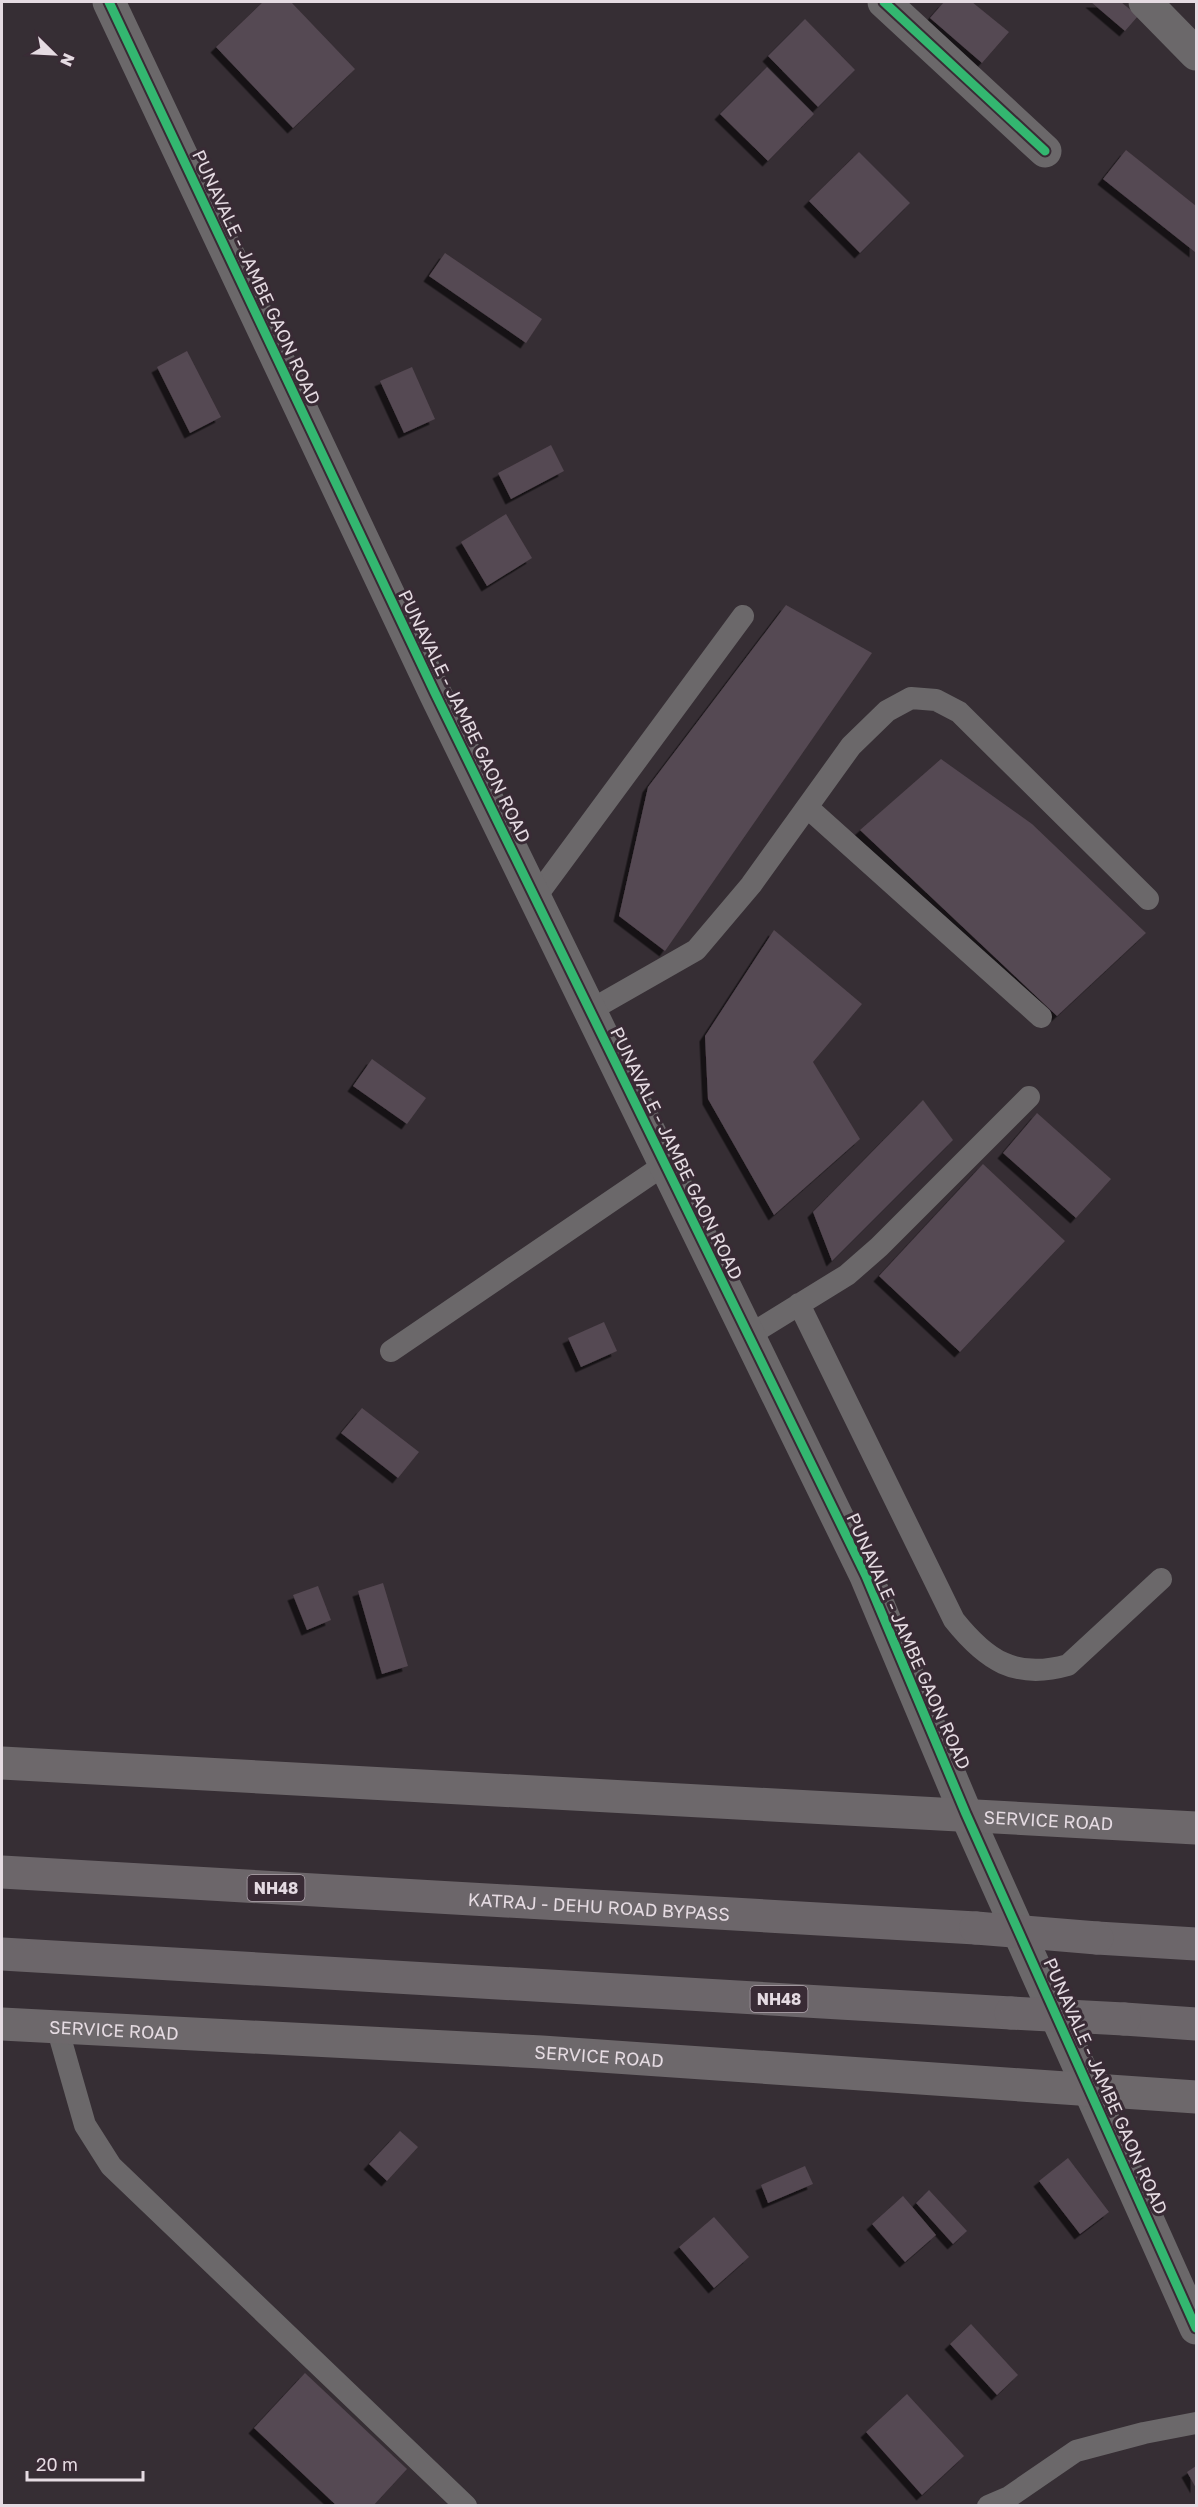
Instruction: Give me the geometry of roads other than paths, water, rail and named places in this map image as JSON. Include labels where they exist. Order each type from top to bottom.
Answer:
[{"type":"highway","name":"KATRAJ - DEHU ROAD BYPASS","points":[[2,1872],[976,1928],[1197,1944]]},
{"type":"highway","name":"NH48","points":[[2,1954],[1197,2024]]},
{"type":"main road","name":"SERVICE ROAD","points":[[2,1762],[1197,1828]]},
{"type":"main road","name":"SERVICE ROAD","points":[[2,2024],[542,2052],[1197,2097]]},
{"type":"street","name":"PUNAVALE - JAMBE GAON ROAD","points":[[109,2],[430,683],[866,1576],[966,1814],[1197,2328]]},
{"type":"street","points":[[884,2],[1045,151]]},
{"type":"street","points":[[1145,2],[1197,54]]},
{"type":"lane","points":[[534,898],[743,616]]},
{"type":"lane","points":[[589,1011],[696,950],[752,885],[851,746],[887,711],[911,698],[936,700],[959,712],[1148,899]]},
{"type":"lane","points":[[807,807],[1041,1017]]},
{"type":"lane","points":[[748,1336],[847,1275],[879,1247],[1029,1097]]},
{"type":"lane","points":[[391,1351],[664,1165]]},
{"type":"lane","points":[[800,1304],[954,1620],[974,1645],[999,1662],[1025,1670],[1048,1670],[1068,1665],[1161,1579]]},
{"type":"lane","points":[[57,2027],[85,2125],[111,2166],[466,2505]]},
{"type":"lane","points":[[988,2505],[1009,2497],[1076,2451],[1144,2433],[1197,2423]]}]
